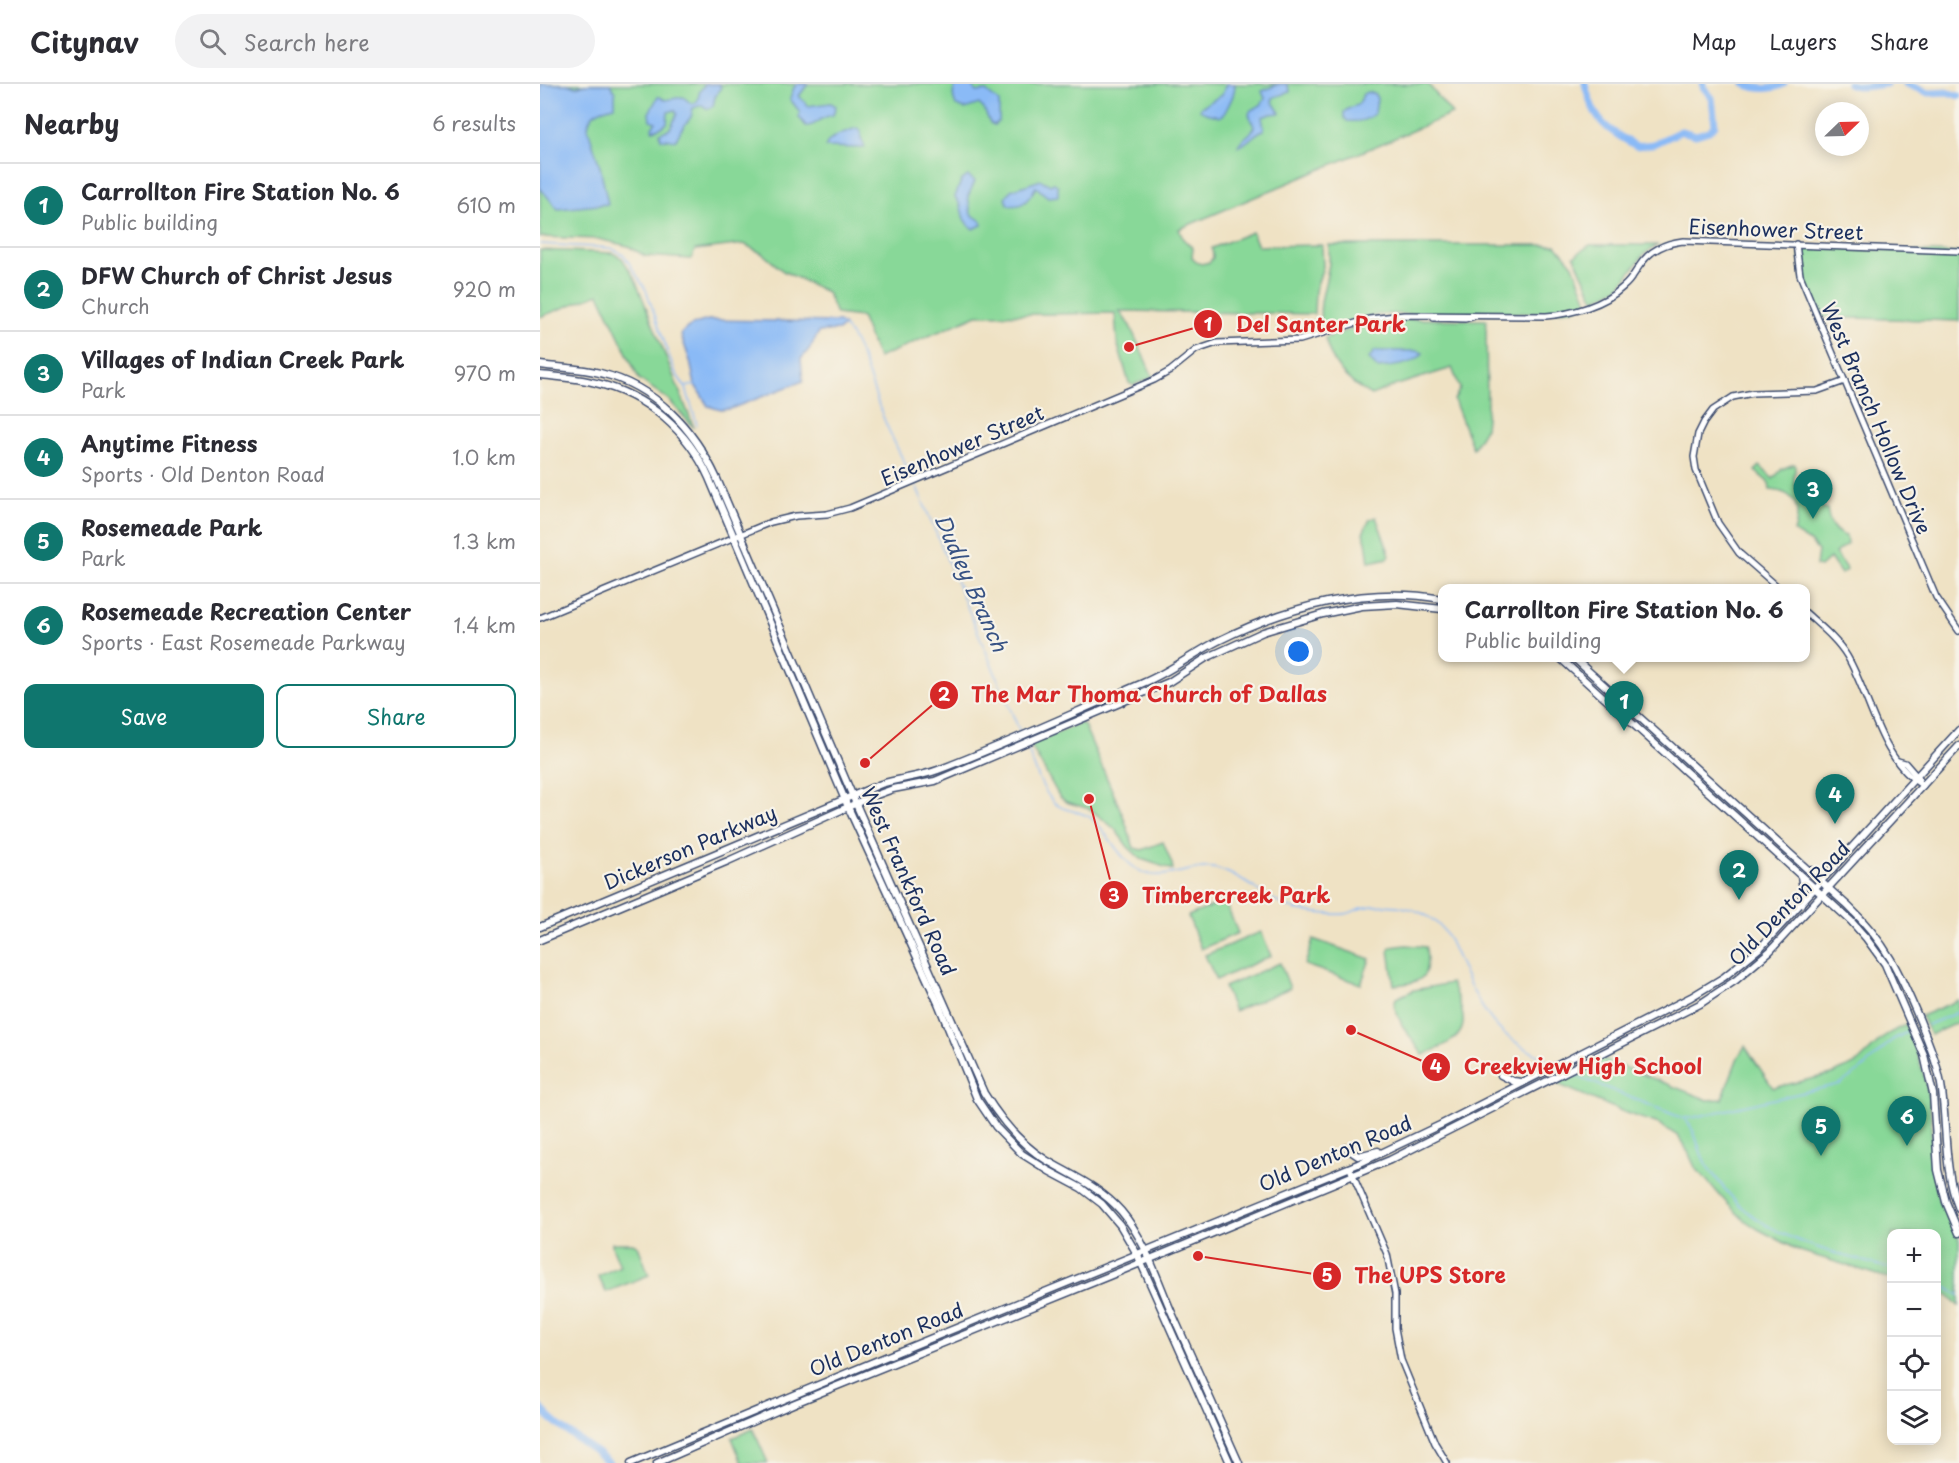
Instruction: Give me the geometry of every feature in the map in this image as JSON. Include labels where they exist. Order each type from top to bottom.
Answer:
[{"type":"main road","name":"West Frankford Road","points":[[540,365],[607,375],[632,385],[664,405],[699,444],[711,464],[852,796],[989,1101],[1007,1127],[1034,1151],[1087,1182],[1107,1197],[1131,1225],[1149,1259],[1239,1463]]},
{"type":"main road","name":"West Frankford Road","points":[[540,375],[585,380],[623,392],[662,415],[682,434],[704,466],[844,799],[938,1003],[973,1089],[987,1114],[1005,1138],[1028,1159],[1081,1188],[1102,1204],[1120,1225],[1137,1254],[1230,1463]]},
{"type":"main road","name":"Dickerson Parkway","points":[[540,927],[844,799],[894,780],[936,770],[1033,730],[1163,675],[1219,640],[1275,617],[1354,597],[1402,595],[1438,599]]},
{"type":"main road","name":"Dickerson Parkway","points":[[540,940],[728,861],[848,807],[893,789],[935,781],[1037,739],[1168,682],[1217,652],[1281,626],[1329,612],[1362,606],[1397,604],[1438,608]]},
{"type":"main road","points":[[1566,662],[1822,895],[1866,938],[1885,964],[1929,1070],[1935,1107],[1938,1170],[1946,1202],[1959,1233]]},
{"type":"main road","points":[[1580,662],[1809,870],[1871,930],[1894,961],[1934,1055],[1940,1077],[1948,1173],[1959,1209]]},
{"type":"main road","points":[[1619,709],[1625,702]]},
{"type":"main road","name":"Old Denton Road","points":[[631,1463],[1216,1221],[1350,1168],[1704,990],[1753,955],[1959,730]]},
{"type":"main road","name":"Old Denton Road","points":[[657,1463],[795,1403],[1390,1160],[1714,996],[1759,961],[1959,746]]},
{"type":"main road","points":[[1722,804],[1728,796]]},
{"type":"main road","points":[[1764,842],[1771,835]]},
{"type":"main road","points":[[1809,870],[1821,873],[1832,870]]},
{"type":"main road","points":[[1801,876],[1803,889],[1801,904]]},
{"type":"main road","points":[[1753,955],[1759,961]]},
{"type":"main road","points":[[1899,995],[1908,992]]},
{"type":"main road","points":[[1623,1032],[1626,1040]]},
{"type":"main road","points":[[1501,1075],[1513,1081],[1522,1082]]},
{"type":"main road","points":[[1346,1148],[1358,1156],[1385,1152]]},
{"type":"main road","points":[[1216,1221],[1220,1230]]},
{"type":"main road","points":[[1045,1292],[1049,1301]]},
{"type":"main road","points":[[1164,1315],[1172,1312]]},
{"type":"street","name":"Eisenhower Street","points":[[540,618],[741,534],[785,518],[839,512],[903,487],[1154,380],[1170,371],[1196,350],[1210,345],[1232,341],[1300,340],[1369,319],[1546,316],[1582,309],[1618,292],[1628,283],[1648,255],[1671,243],[1690,240],[1959,251]]},
{"type":"street","name":"West Branch Hollow Drive","points":[[1796,244],[1800,275],[1936,597],[1959,631]]},
{"type":"street","points":[[1774,584],[1738,552],[1718,523],[1696,470],[1694,457],[1698,434],[1713,410],[1733,396],[1753,393],[1817,391],[1845,381]]},
{"type":"street","points":[[1810,617],[1847,656],[1887,745],[1923,786]]},
{"type":"street","points":[[1350,1168],[1387,1254],[1395,1294],[1395,1328],[1401,1360],[1435,1443],[1447,1463]]},
{"type":"green space","points":[[540,84],[1428,84],[1452,114],[1179,229],[1183,239],[1193,248],[1192,257],[1201,264],[1210,262],[1213,257],[1212,248],[1252,232],[1258,246],[1322,245],[1323,267],[1315,291],[1314,314],[1119,311],[1130,326],[1153,377],[1133,385],[1129,383],[1117,342],[1115,313],[977,315],[878,358],[861,317],[836,314],[827,292],[783,271],[763,254],[744,244],[695,250],[691,259],[645,256],[628,246],[598,239],[540,237]]},
{"type":"green space","points":[[1329,245],[1556,245],[1573,265],[1587,301],[1586,304],[1570,310],[1533,313],[1382,314],[1324,331],[1320,315],[1329,266]]},
{"type":"green space","points":[[1590,245],[1657,245],[1644,254],[1619,287],[1594,299],[1574,256]]},
{"type":"green space","points":[[1801,247],[1959,253],[1959,321],[1820,317],[1802,274],[1799,256]]},
{"type":"green space","points":[[540,250],[612,253],[622,258],[635,279],[694,428],[669,400],[639,379],[599,294],[540,317]]},
{"type":"green space","points":[[1486,320],[1485,429],[1473,449],[1454,400],[1460,388],[1452,368],[1371,395],[1341,372],[1325,338],[1376,321]]},
{"type":"green space","points":[[1794,464],[1795,484],[1799,493],[1822,504],[1823,508],[1827,509],[1834,529],[1846,536],[1847,544],[1835,553],[1847,570],[1841,574],[1830,558],[1820,567],[1816,566],[1818,551],[1810,542],[1794,532],[1797,509],[1792,498],[1779,491],[1770,490],[1769,483],[1755,471],[1760,466],[1773,479],[1782,469]]},
{"type":"green space","points":[[1376,517],[1390,555],[1388,558],[1369,562],[1363,533],[1370,519]]},
{"type":"green space","points":[[1081,723],[1084,725],[1124,818],[1134,848],[1142,850],[1163,842],[1173,870],[1141,859],[1128,847],[1115,829],[1090,809],[1066,802],[1059,796],[1030,744]]},
{"type":"green space","points":[[1225,901],[1238,933],[1201,949],[1188,916]]},
{"type":"green space","points":[[1261,932],[1271,956],[1216,980],[1205,955]]},
{"type":"green space","points":[[1313,939],[1370,959],[1361,984],[1305,965]]},
{"type":"green space","points":[[1406,945],[1426,947],[1427,966],[1423,977],[1419,980],[1394,985],[1389,950],[1391,947]]},
{"type":"green space","points":[[1280,963],[1290,988],[1234,1011],[1224,987]]},
{"type":"green space","points":[[1451,983],[1462,1011],[1462,1029],[1449,1042],[1423,1055],[1402,1025],[1394,1006],[1396,998],[1414,990]]},
{"type":"green space","points":[[1959,1000],[1959,1022],[1930,1035],[1921,1016]]},
{"type":"green space","points":[[1906,1024],[1927,1086],[1937,1195],[1941,1207],[1946,1207],[1959,1240],[1959,1306],[1948,1295],[1941,1293],[1941,1229],[1887,1229],[1887,1278],[1800,1251],[1743,1219],[1695,1167],[1678,1136],[1659,1124],[1626,1113],[1557,1084],[1601,1058],[1708,1100],[1722,1099],[1738,1057],[1745,1046],[1773,1088],[1832,1074],[1852,1065],[1886,1035]]},
{"type":"green space","points":[[612,1243],[633,1243],[638,1246],[649,1275],[606,1292],[598,1276],[620,1266]]},
{"type":"green space","points":[[753,1429],[768,1463],[742,1463],[732,1438]]},
{"type":"water","points":[[540,84],[567,84],[576,87],[585,84],[610,84],[615,93],[615,106],[596,112],[590,119],[588,129],[600,167],[608,204],[558,209],[540,188]]},
{"type":"water","points":[[705,84],[719,84],[721,87],[713,106],[708,109],[702,105],[693,108],[691,117],[676,140],[661,139],[660,133],[670,129],[677,114],[675,110],[668,112],[667,123],[653,130],[652,127],[656,122],[650,120],[649,113],[658,97],[665,100],[683,97],[692,104],[697,102]]},
{"type":"water","points":[[798,84],[808,84],[799,96],[808,106],[831,103],[836,106],[833,115],[806,126],[799,117],[800,112],[790,99],[794,87]]},
{"type":"water","points":[[958,84],[971,84],[976,92],[986,91],[999,102],[999,121],[994,125],[990,123],[984,109],[979,104],[965,109],[956,106],[953,97]]},
{"type":"water","points":[[1226,84],[1235,84],[1235,88],[1224,114],[1219,117],[1200,110],[1201,107],[1222,95]]},
{"type":"water","points":[[1279,84],[1287,84],[1290,92],[1274,97],[1272,101],[1280,113],[1262,117],[1264,130],[1238,146],[1254,127],[1249,114],[1265,99],[1262,91]]},
{"type":"water","points":[[1368,92],[1377,98],[1375,113],[1362,120],[1347,121],[1344,112],[1357,105],[1363,94]]},
{"type":"water","points":[[857,128],[861,131],[865,147],[825,147],[834,137]]},
{"type":"water","points":[[968,176],[975,181],[968,196],[971,214],[981,221],[982,225],[973,229],[965,221],[961,206],[955,197],[961,181]]},
{"type":"water","points":[[1041,180],[1058,186],[1058,196],[1048,197],[1036,187],[1022,204],[1008,205],[1005,198],[1011,190]]},
{"type":"water","points":[[708,320],[839,322],[844,326],[839,330],[819,332],[801,359],[803,381],[730,409],[721,410],[708,406],[695,385],[681,335],[696,323]]},
{"type":"water","points":[[1375,351],[1423,353],[1408,363],[1377,368],[1369,358]]},
{"type":"waterway","points":[[1585,84],[1592,107],[1602,122],[1636,146],[1654,144],[1681,131],[1696,135],[1709,131],[1715,125],[1712,98],[1703,84]]},
{"type":"waterway","points":[[1745,84],[1765,88],[1784,84]]},
{"type":"waterway","points":[[1849,84],[1863,87],[1886,84]]},
{"type":"waterway","points":[[1906,84],[1929,93],[1947,92],[1959,96]]},
{"type":"waterway","name":"Dudley Branch","points":[[540,244],[611,248],[624,255],[646,290],[675,372],[685,387],[695,385]]},
{"type":"waterway","name":"Dudley Branch","points":[[843,326],[849,332],[861,355],[884,419],[912,478]]},
{"type":"waterway","points":[[686,388],[697,425]]},
{"type":"waterway","name":"Dudley Branch","points":[[915,483],[1020,732]]},
{"type":"waterway","name":"Dudley Branch","points":[[1026,745],[1043,787],[1051,799],[1060,807],[1091,818],[1126,861],[1144,873],[1162,875],[1202,868],[1217,869],[1238,878],[1281,904],[1303,911],[1344,914],[1361,908],[1385,905],[1409,908],[1430,918],[1447,935],[1473,992],[1493,1022],[1514,1041],[1555,1065]]},
{"type":"waterway","name":"Dudley Branch","points":[[1927,1025],[1959,1012]]},
{"type":"waterway","name":"Dudley Branch","points":[[1569,1073],[1682,1118],[1691,1118],[1840,1084],[1862,1069],[1892,1040],[1907,1032]]},
{"type":"waterway","points":[[1683,1118],[1692,1129],[1710,1170],[1725,1190],[1759,1220],[1795,1239],[1833,1253],[1887,1268]]},
{"type":"waterway","points":[[1938,1283],[1959,1295]]},
{"type":"waterway","points":[[540,1407],[564,1430],[609,1463]]},
{"type":"place","name":"Del Santer Park","points":[[1129,347]]},
{"type":"place","name":"Villages of Indian Creek Park","points":[[1813,519]]},
{"type":"place","name":"Carrollton Fire Station No. 6","points":[[1624,731]]},
{"type":"place","name":"The Mar Thoma Church of Dallas","points":[[865,763]]},
{"type":"place","name":"Timbercreek Park","points":[[1089,799]]},
{"type":"place","name":"Anytime Fitness","points":[[1835,824]]},
{"type":"place","name":"DFW Church of Christ Jesus","points":[[1739,900]]},
{"type":"place","name":"Creekview High School","points":[[1351,1030]]},
{"type":"place","name":"Rosemeade Recreation Center","points":[[1907,1146]]},
{"type":"place","name":"Rosemeade Park","points":[[1821,1156]]},
{"type":"place","name":"The UPS Store","points":[[1198,1256]]}]
